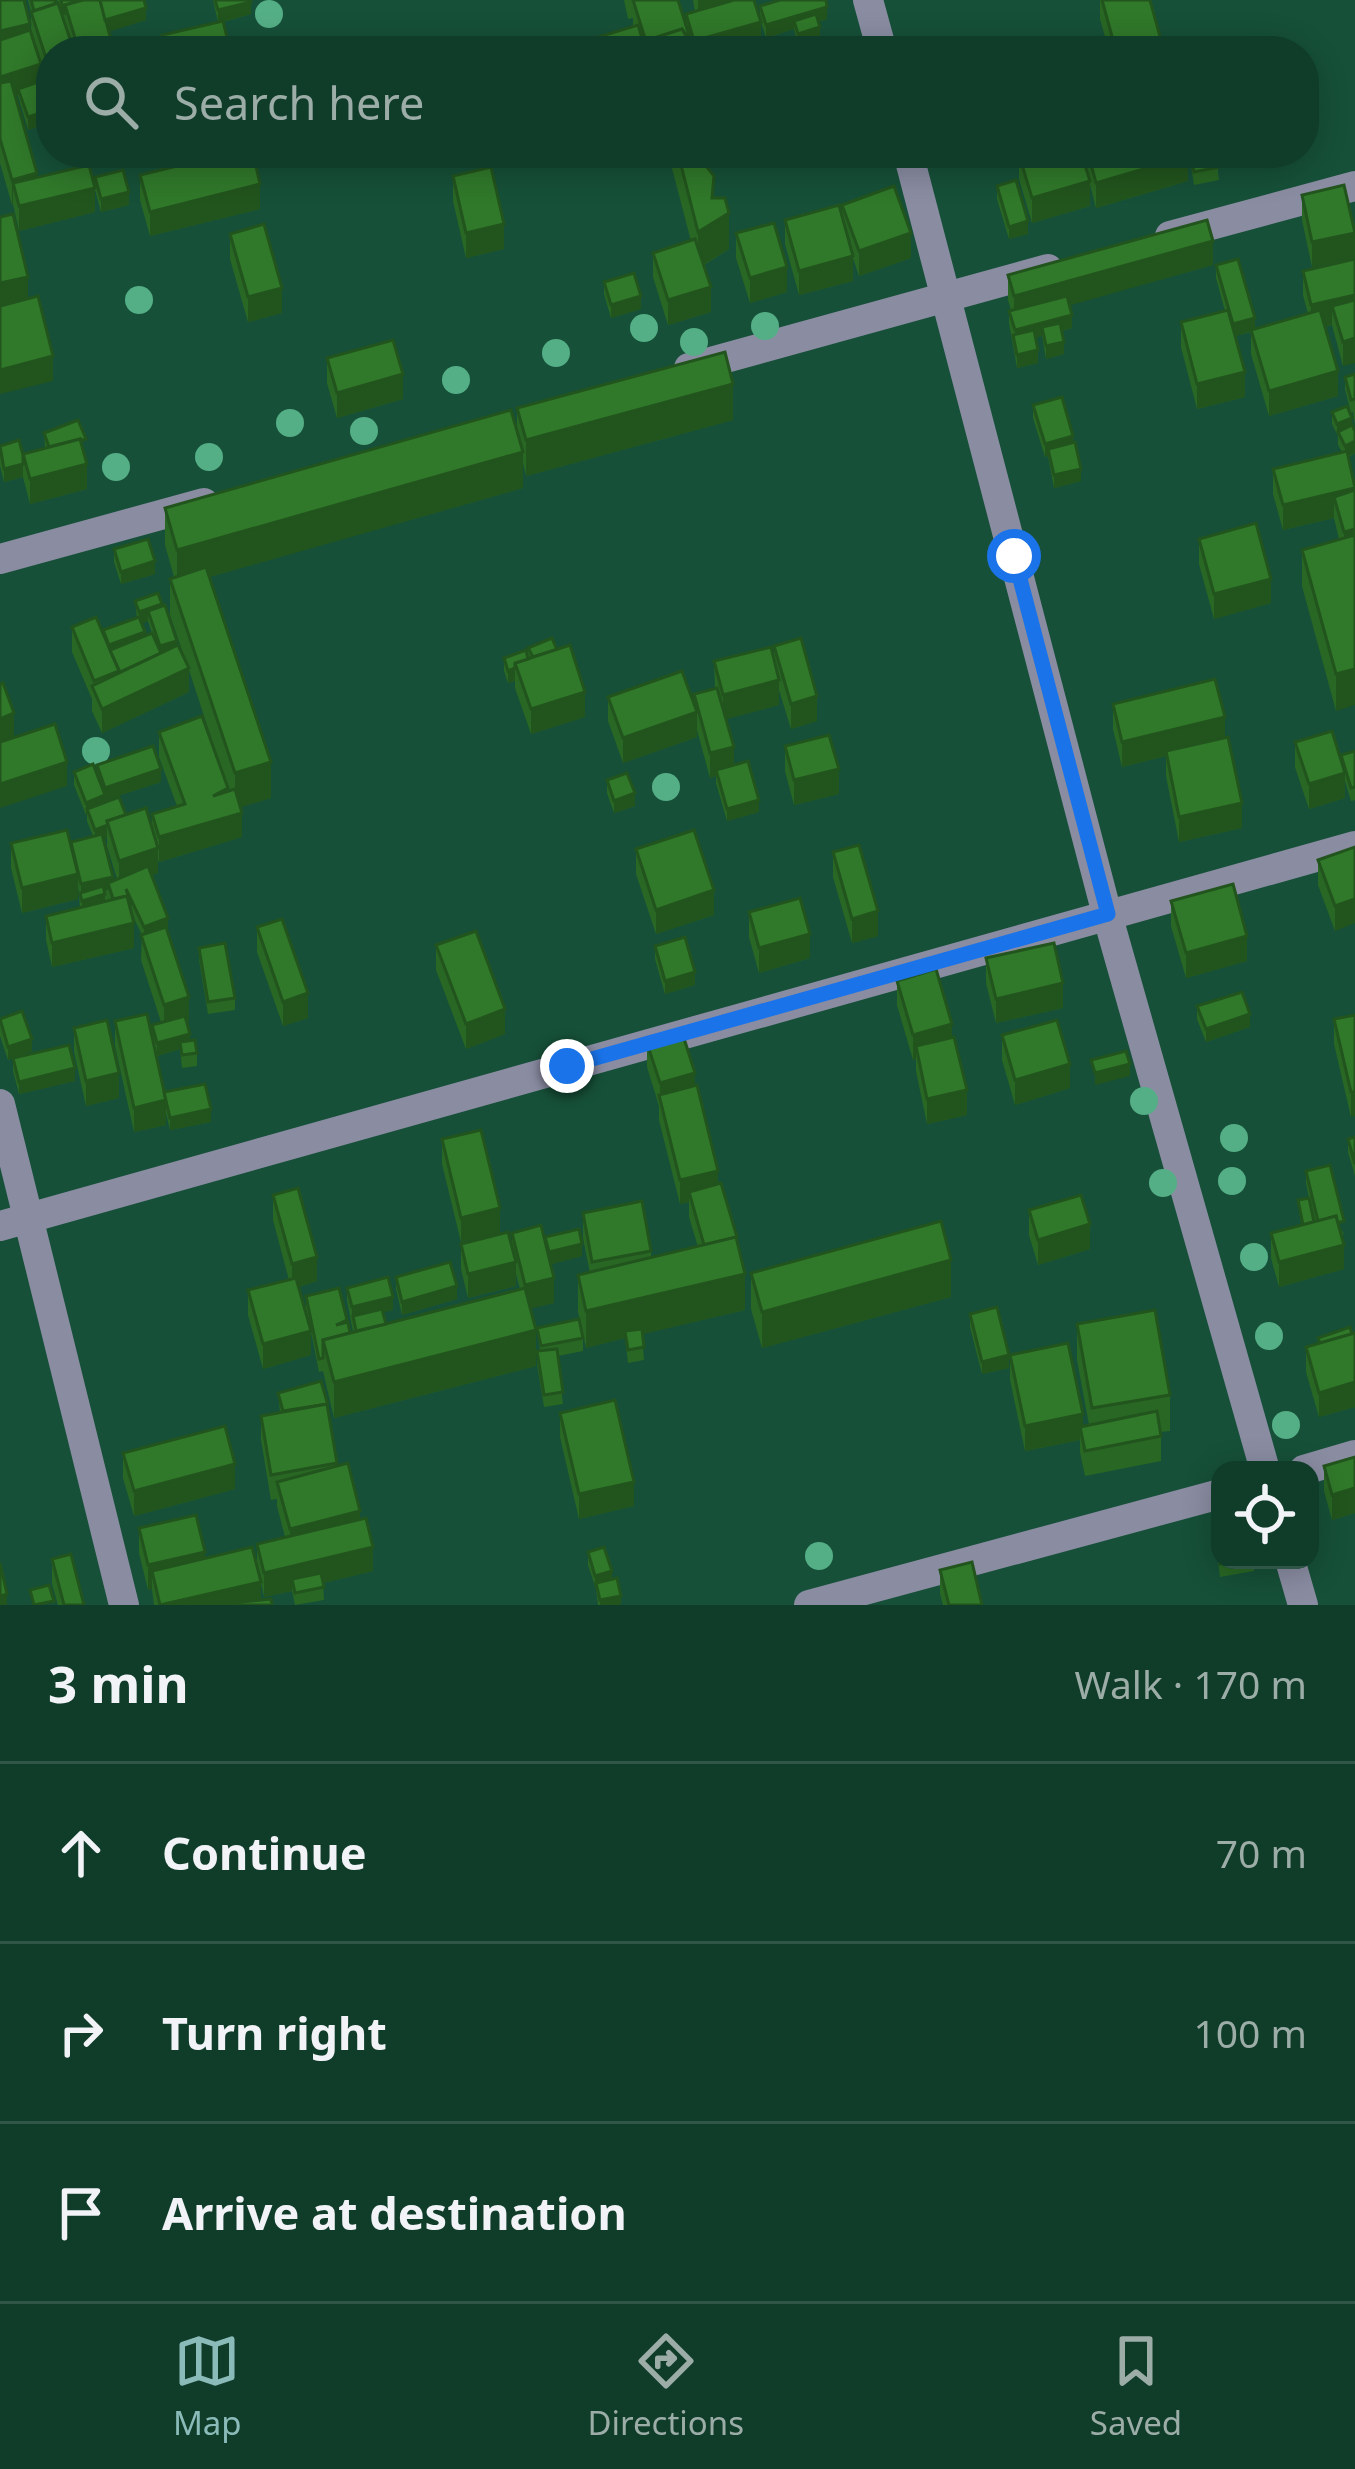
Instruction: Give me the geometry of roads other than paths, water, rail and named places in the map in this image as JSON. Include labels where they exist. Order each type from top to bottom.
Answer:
[{"type":"street","points":[[868,0],[877,36]]},
{"type":"street","points":[[912,168],[1108,914],[1262,1461]]},
{"type":"street","points":[[1150,241],[1355,186]]},
{"type":"street","points":[[669,374],[1082,260]]},
{"type":"street","points":[[0,559],[231,495]]},
{"type":"street","points":[[14,1222],[1355,846]]},
{"type":"street","points":[[0,1104],[14,1222],[124,1605]]},
{"type":"street","points":[[1319,1466],[1355,1455]]},
{"type":"street","points":[[809,1605],[1211,1496]]},
{"type":"street","points":[[1293,1569],[1303,1605]]}]
